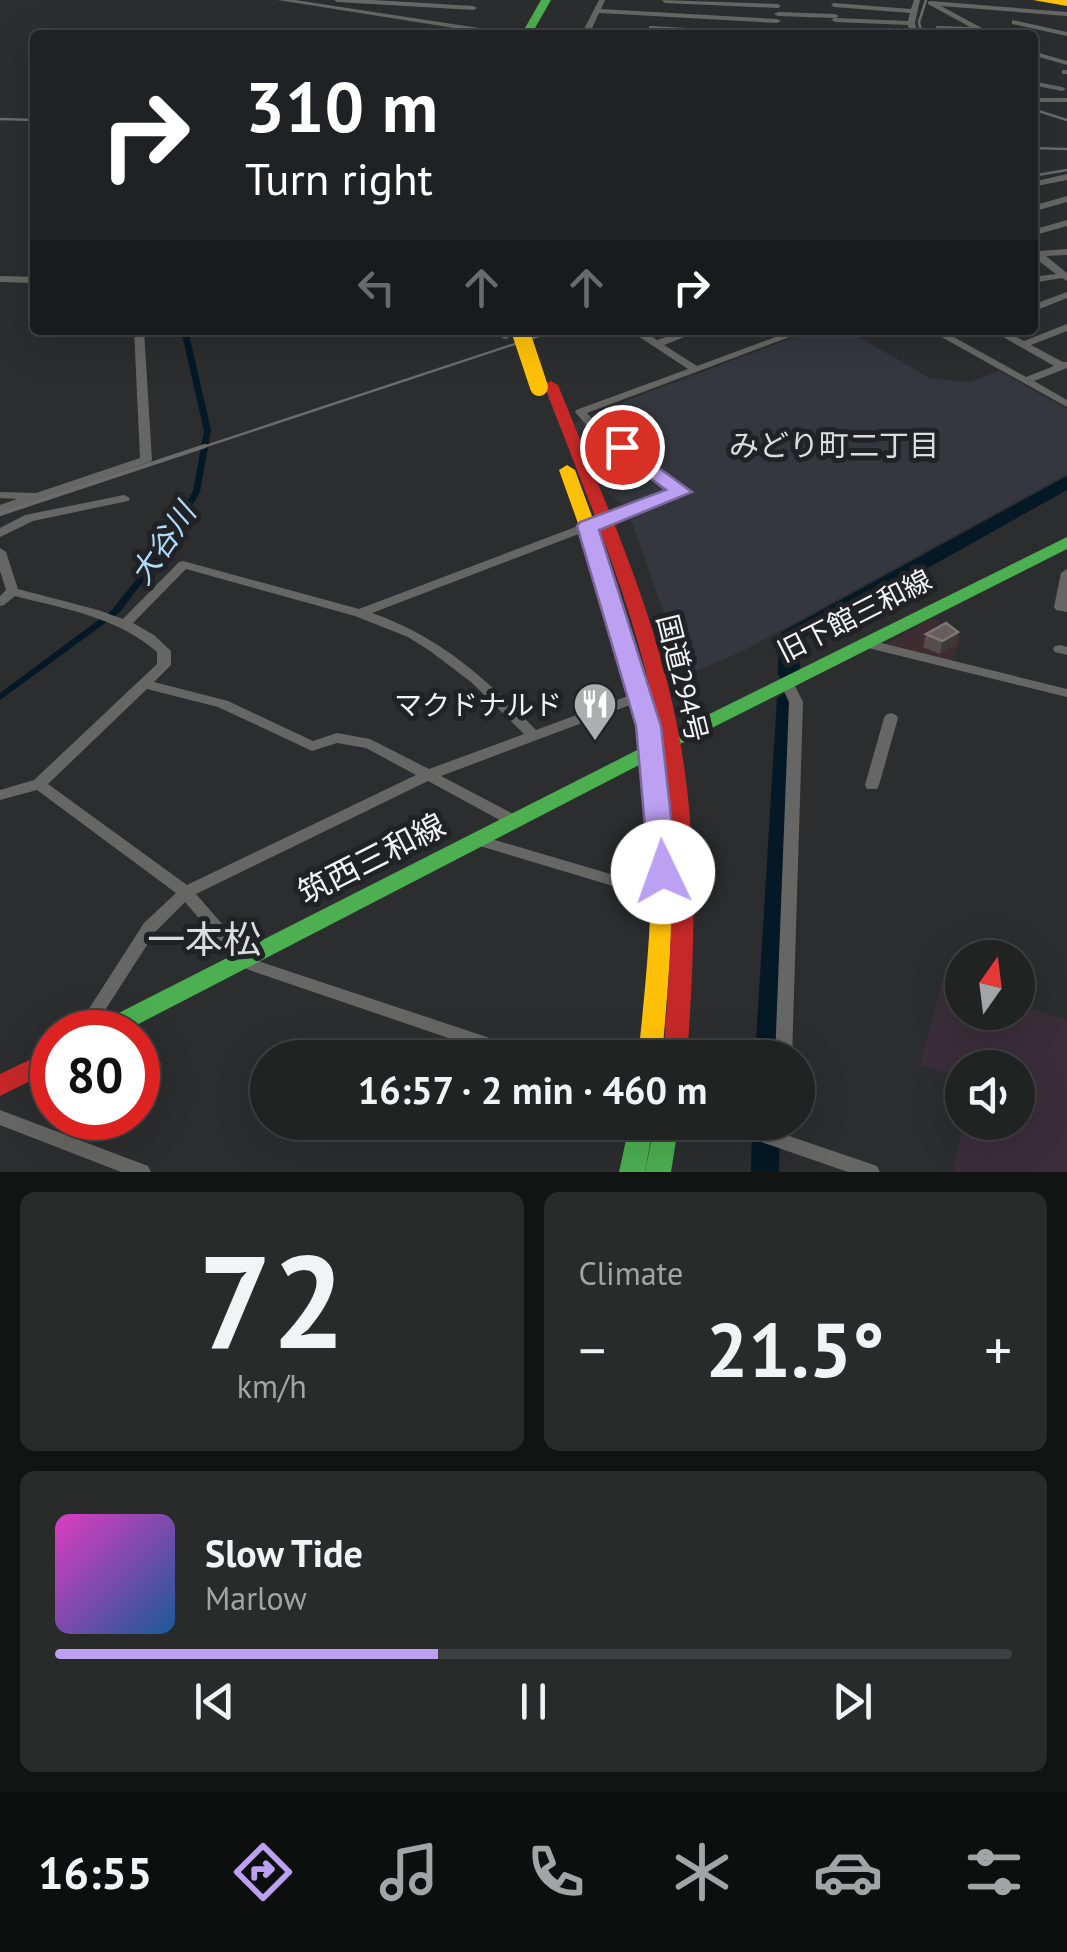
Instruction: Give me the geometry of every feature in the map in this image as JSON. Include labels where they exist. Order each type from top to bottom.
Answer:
[{"type":"main road","points":[[518,30],[537,0]]},
{"type":"main road","points":[[529,30],[546,0]]},
{"type":"main road","points":[[1038,12],[1067,3]]},
{"type":"main road","name":"国道294号","points":[[512,335],[545,386]]},
{"type":"main road","name":"国道294号","points":[[532,335],[545,386],[595,524],[648,648],[661,746],[682,840],[684,901],[676,1040]]},
{"type":"main road","name":"国道294号","points":[[595,524],[641,696],[661,746],[664,896],[652,1040]]},
{"type":"main road","name":"旧下館三和線","points":[[661,746],[1067,542]]},
{"type":"main road","name":"筑西三和線","points":[[146,1010],[661,746]]},
{"type":"main road","points":[[0,1086],[30,1070]]},
{"type":"main road","points":[[632,1172],[638,1140]]},
{"type":"main road","points":[[658,1172],[664,1140]]},
{"type":"street","points":[[281,0],[324,3],[483,30]]},
{"type":"street","points":[[336,0],[477,4],[464,27]]},
{"type":"street","points":[[587,30],[602,0]]},
{"type":"street","points":[[652,30],[665,0],[910,22]]},
{"type":"street","points":[[912,30],[910,22],[918,0]]},
{"type":"street","points":[[386,16],[395,2]]},
{"type":"street","points":[[836,30],[834,2],[913,11]]},
{"type":"street","points":[[980,29],[930,3],[992,6],[991,11],[1067,14]]},
{"type":"street","points":[[596,10],[658,14],[778,10]]},
{"type":"street","points":[[1014,22],[1067,35]]},
{"type":"street","points":[[975,30],[980,29]]},
{"type":"street","points":[[1038,57],[1066,74]]},
{"type":"street","points":[[1038,81],[1066,74]]},
{"type":"street","points":[[1055,99],[1066,74]]},
{"type":"street","points":[[1038,100],[1067,100]]},
{"type":"street","points":[[1038,184],[1067,177]]},
{"type":"street","points":[[1038,207],[1067,200]]},
{"type":"street","points":[[1038,230],[1067,222]]},
{"type":"street","points":[[1038,253],[1067,252]]},
{"type":"street","points":[[1038,255],[1065,276]]},
{"type":"street","points":[[1038,279],[1065,276]]},
{"type":"street","points":[[0,279],[30,280]]},
{"type":"street","points":[[1038,307],[1067,296]]},
{"type":"street","points":[[1023,345],[1067,327]]},
{"type":"street","points":[[0,509],[146,460],[140,335]]},
{"type":"street","points":[[642,335],[695,369]]},
{"type":"street","points":[[656,344],[683,335]]},
{"type":"street","points":[[360,613],[682,492],[580,412],[782,335]]},
{"type":"street","points":[[943,335],[1067,404]]},
{"type":"street","points":[[1005,335],[1064,366]]},
{"type":"street","points":[[1025,381],[1064,366]]},
{"type":"street","points":[[0,495],[37,496]]},
{"type":"street","points":[[0,533],[29,518],[124,499]]},
{"type":"street","points":[[0,552],[13,591]]},
{"type":"street","points":[[122,623],[183,565],[360,613],[446,652],[534,736]]},
{"type":"street","points":[[1067,574],[1060,607],[1067,608]]},
{"type":"street","points":[[0,602],[13,591]]},
{"type":"street","points":[[0,796],[39,784],[164,665],[164,651],[146,632],[13,591]]},
{"type":"street","points":[[865,644],[1067,693]]},
{"type":"street","points":[[784,1040],[796,702],[787,683]]},
{"type":"street","points":[[145,684],[223,704],[312,746],[338,738],[370,744],[514,821]]},
{"type":"street","points":[[96,1010],[150,926],[186,892],[428,775],[641,696]]},
{"type":"street","points":[[872,784],[892,718]]},
{"type":"street","points":[[39,784],[186,892],[244,960],[477,1040]]},
{"type":"street","points":[[478,840],[664,896]]},
{"type":"street","points":[[0,1117],[142,1172]]},
{"type":"street","points":[[798,1140],[872,1172]]},
{"type":"shaded area","points":[[800,335],[856,335],[930,378],[969,382],[999,371],[1067,409],[1067,474],[741,652],[686,675],[626,506],[600,488],[574,424],[596,412]]},
{"type":"shaded area","points":[[933,618],[961,636],[952,662],[881,646]]},
{"type":"shaded area","points":[[942,983],[945,1030],[1035,1030],[1035,1010],[1067,1020],[1067,1172],[953,1172],[960,1140],[1035,1140],[1035,1050],[945,1050],[945,1073],[920,1065]]},
{"type":"water","name":"大谷川","points":[[182,335],[189,335],[211,430],[200,492],[161,559],[119,613],[0,700],[0,693],[112,610],[153,558],[193,491],[204,431]]},
{"type":"building","points":[[946,623],[958,632],[942,641],[926,634]]},
{"type":"waterway","points":[[789,674],[789,637],[1067,482]]},
{"type":"waterway","points":[[770,1040],[788,698]]},
{"type":"waterway","points":[[765,1172],[766,1140]]},
{"type":"railway","points":[[921,30],[919,22],[926,0]]},
{"type":"railway","points":[[1038,111],[1067,120]]},
{"type":"railway","points":[[0,119],[30,120]]},
{"type":"railway","points":[[1038,148],[1067,149]]},
{"type":"railway","points":[[1038,175],[1067,170]]},
{"type":"railway","points":[[197,449],[542,335]]},
{"type":"railway","points":[[0,514],[205,446]]},
{"type":"traffic: fast","points":[[529,30],[546,0]]},
{"type":"traffic: fast","points":[[670,742],[1067,542]]},
{"type":"traffic: fast","points":[[146,1010],[662,746]]},
{"type":"traffic: fast","points":[[632,1172],[638,1140]]},
{"type":"traffic: fast","points":[[658,1172],[664,1140]]},
{"type":"traffic: slow","points":[[1038,0],[1067,3]]},
{"type":"traffic: slow","points":[[522,335],[539,387]]},
{"type":"traffic: slow","points":[[567,470],[629,651],[654,762],[662,872],[651,1040]]},
{"type":"traffic: jam","points":[[551,385],[637,609],[669,732],[682,871],[676,1040]]},
{"type":"traffic: jam","points":[[0,1086],[30,1070]]},
{"type":"place","name":"マクドナルド","points":[[595,742]]},
{"type":"district","name":"みどり町二丁目","points":[[834,444]]},
{"type":"district","name":"一本松","points":[[204,938]]},
{"type":"route","points":[[622,447],[682,492],[588,526],[648,726],[663,872]]}]
